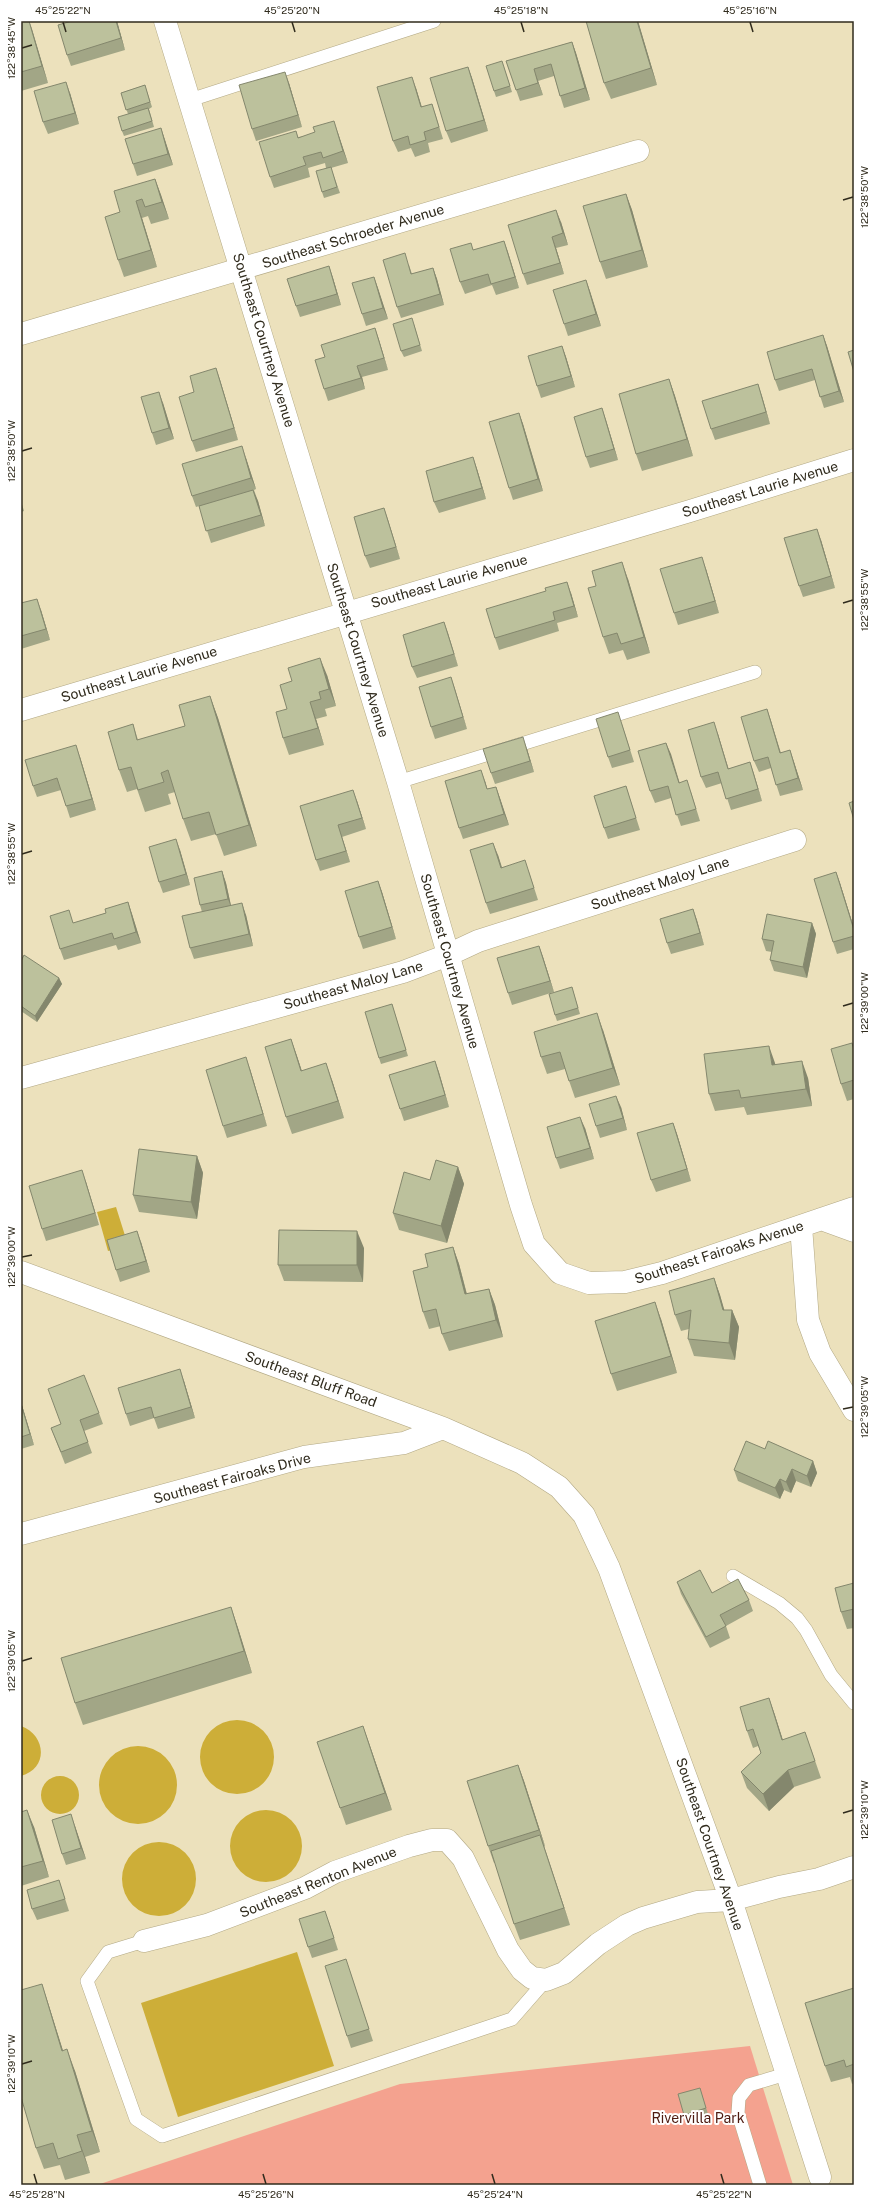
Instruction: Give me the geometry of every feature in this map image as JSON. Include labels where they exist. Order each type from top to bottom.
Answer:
[{"type":"street","name":"Southeast Courtney Avenue","points":[[165,21],[398,782],[534,1244],[560,1273]]},
{"type":"street","name":"Southeast Schroeder Avenue","points":[[21,334],[638,151]]},
{"type":"street","name":"Southeast Laurie Avenue","points":[[21,710],[346,612],[690,511],[854,460]]},
{"type":"street","name":"Southeast Maloy Lane","points":[[21,1078],[403,972],[448,955],[478,941],[794,840]]},
{"type":"street","name":"Southeast Fairoaks Avenue","points":[[560,1273],[589,1284],[624,1282],[662,1272],[854,1208]]},
{"type":"street","points":[[854,1231],[811,1223],[808,1320],[820,1353],[854,1410]]},
{"type":"street","name":"Southeast Bluff Road","points":[[21,1272],[443,1428],[522,1463],[559,1487],[584,1516]]},
{"type":"street","name":"Southeast Fairoaks Drive","points":[[21,1534],[304,1457],[404,1443],[443,1428]]},
{"type":"street","name":"Southeast Courtney Avenue","points":[[584,1516],[609,1568],[731,1900],[819,2181]]},
{"type":"street","name":"Southeast Renton Avenue","points":[[144,1941],[207,1925],[305,1888],[335,1872],[409,1846],[432,1840],[447,1840],[463,1858],[508,1950],[522,1970],[532,1978],[546,1980]]},
{"type":"street","points":[[546,1980],[564,1972],[598,1944],[632,1923],[697,1902],[731,1900],[779,1887],[820,1879],[854,1867]]},
{"type":"lane","points":[[190,100],[434,21]]},
{"type":"lane","points":[[398,782],[755,672]]},
{"type":"lane","points":[[733,1576],[779,1603],[797,1618],[806,1630],[831,1675],[854,1703]]},
{"type":"lane","points":[[144,1941],[108,1952],[86,1981],[136,2118],[162,2136],[512,2019],[546,1980]]},
{"type":"lane","points":[[760,2185],[738,2114],[739,2098],[749,2085],[786,2074]]},
{"type":"green space","name":"Rivervilla Park","points":[[750,2046],[793,2185],[97,2185],[400,2084]]},
{"type":"shaded area","points":[[116,1207],[128,1245],[108,1251],[97,1212]]},
{"type":"shaded area","points":[[230,1720],[244,1720],[258,1726],[268,1736],[274,1750],[272,1771],[268,1778],[258,1788],[244,1794],[230,1794],[216,1788],[206,1778],[200,1764],[200,1750],[206,1736],[216,1726]]},
{"type":"shaded area","points":[[21,1726],[29,1730],[35,1736],[41,1751],[40,1759],[36,1766],[30,1772],[21,1776]]},
{"type":"shaded area","points":[[130,1746],[146,1746],[160,1752],[171,1763],[177,1777],[177,1793],[171,1807],[160,1818],[146,1824],[130,1824],[116,1818],[105,1807],[99,1793],[99,1777],[105,1763],[116,1752]]},
{"type":"shaded area","points":[[60,1776],[73,1782],[79,1795],[73,1808],[60,1814],[47,1808],[41,1795],[47,1782]]},
{"type":"shaded area","points":[[266,1810],[286,1816],[296,1826],[302,1846],[296,1866],[286,1876],[266,1882],[246,1876],[236,1866],[230,1846],[236,1826],[246,1816]]},
{"type":"shaded area","points":[[159,1842],[173,1845],[185,1853],[193,1865],[196,1879],[193,1893],[185,1905],[173,1913],[159,1916],[145,1913],[133,1905],[125,1893],[122,1879],[125,1865],[133,1853],[145,1845]]},
{"type":"shaded area","points":[[297,1952],[334,2066],[178,2117],[141,2003]]},
{"type":"building","points":[[21,21],[29,21],[42,66],[21,72]]},
{"type":"building","points":[[72,21],[116,21],[121,38],[67,55],[58,25]]},
{"type":"building","points":[[586,21],[637,21],[651,68],[604,83]]},
{"type":"building","points":[[572,42],[585,88],[560,96],[551,64],[534,69],[538,83],[516,90],[506,61]]},
{"type":"building","points":[[502,61],[510,86],[494,91],[486,66]]},
{"type":"building","points":[[468,67],[484,120],[446,131],[430,78]]},
{"type":"building","points":[[285,72],[298,115],[252,129],[239,85]]},
{"type":"building","points":[[412,77],[421,107],[432,104],[439,127],[424,132],[426,140],[410,145],[408,136],[393,141],[377,87]]},
{"type":"building","points":[[66,82],[75,113],[43,122],[34,91]]},
{"type":"building","points":[[145,85],[150,102],[126,110],[121,93]]},
{"type":"building","points":[[148,108],[152,121],[122,131],[118,117]]},
{"type":"building","points":[[334,121],[343,151],[323,158],[321,152],[303,157],[306,165],[270,177],[259,142],[296,131],[298,138],[315,132],[313,127]]},
{"type":"building","points":[[161,128],[168,154],[133,164],[125,139]]},
{"type":"building","points":[[331,167],[337,187],[322,192],[316,171]]},
{"type":"building","points":[[155,179],[162,202],[145,207],[142,199],[136,201],[151,250],[118,260],[105,217],[120,212],[114,191]]},
{"type":"building","points":[[626,194],[642,250],[600,262],[583,206]]},
{"type":"building","points":[[556,210],[563,233],[552,237],[560,263],[523,274],[508,225]]},
{"type":"building","points":[[504,241],[515,277],[491,284],[488,274],[460,282],[450,249],[471,243],[473,250]]},
{"type":"building","points":[[405,253],[411,274],[433,268],[440,294],[397,307],[383,260]]},
{"type":"building","points":[[329,266],[337,294],[296,306],[287,279]]},
{"type":"building","points":[[374,277],[383,308],[362,314],[352,283]]},
{"type":"building","points":[[586,280],[596,314],[564,324],[553,290]]},
{"type":"building","points":[[412,318],[420,345],[401,351],[393,324]]},
{"type":"building","points":[[375,328],[384,358],[357,366],[361,378],[324,389],[315,360],[325,357],[321,345]]},
{"type":"building","points":[[823,335],[839,391],[820,397],[812,369],[775,380],[767,352]]},
{"type":"building","points":[[562,346],[571,376],[537,386],[528,356]]},
{"type":"building","points":[[854,350],[854,372],[848,352]]},
{"type":"building","points":[[216,368],[234,428],[192,441],[179,397],[194,392],[190,376]]},
{"type":"building","points":[[669,379],[687,439],[636,454],[619,394]]},
{"type":"building","points":[[758,384],[766,412],[711,429],[702,401]]},
{"type":"building","points":[[159,392],[169,428],[152,433],[141,397]]},
{"type":"building","points":[[602,408],[614,449],[586,457],[574,417]]},
{"type":"building","points":[[519,413],[538,479],[509,488],[489,422]]},
{"type":"building","points":[[242,446],[251,478],[192,496],[182,464]]},
{"type":"building","points":[[473,457],[482,488],[434,502],[426,471]]},
{"type":"building","points":[[253,490],[261,515],[206,531],[199,506]]},
{"type":"building","points":[[384,508],[396,547],[365,556],[354,517]]},
{"type":"building","points":[[817,529],[831,576],[799,586],[784,538]]},
{"type":"building","points":[[702,557],[715,601],[674,613],[660,569]]},
{"type":"building","points":[[622,562],[644,637],[621,644],[617,633],[603,637],[588,588],[596,586],[592,571]]},
{"type":"building","points":[[567,582],[574,606],[553,612],[555,620],[495,638],[486,609],[546,591],[545,588]]},
{"type":"building","points":[[37,599],[46,629],[21,636],[21,603]]},
{"type":"building","points":[[444,622],[454,654],[412,667],[403,635]]},
{"type":"building","points":[[320,658],[329,689],[319,692],[321,699],[310,702],[318,728],[283,738],[276,712],[287,709],[280,685],[292,681],[288,668]]},
{"type":"building","points":[[451,677],[463,717],[431,727],[419,687]]},
{"type":"building","points":[[210,696],[249,825],[216,835],[209,812],[183,819],[168,770],[161,773],[164,782],[138,790],[131,767],[119,770],[108,732],[133,724],[137,740],[185,726],[179,705]]},
{"type":"building","points":[[767,709],[780,753],[790,750],[798,778],[776,785],[768,757],[754,761],[741,717]]},
{"type":"building","points":[[618,712],[630,750],[608,757],[596,719]]},
{"type":"building","points":[[714,722],[728,769],[750,762],[758,789],[726,799],[718,772],[701,777],[688,730]]},
{"type":"building","points":[[523,737],[530,761],[491,773],[483,749]]},
{"type":"building","points":[[666,743],[679,783],[687,780],[696,809],[676,815],[668,786],[650,791],[638,751]]},
{"type":"building","points":[[76,745],[92,799],[66,806],[57,778],[33,786],[25,760]]},
{"type":"building","points":[[481,770],[487,789],[496,787],[504,814],[459,828],[445,781]]},
{"type":"building","points":[[626,786],[636,818],[604,828],[594,796]]},
{"type":"building","points":[[353,790],[362,818],[338,825],[346,851],[316,860],[300,806]]},
{"type":"building","points":[[854,801],[854,820],[849,803]]},
{"type":"building","points":[[176,839],[186,874],[159,882],[149,847]]},
{"type":"building","points":[[493,843],[501,868],[525,860],[534,888],[486,903],[470,850]]},
{"type":"building","points":[[222,871],[228,899],[200,905],[194,878]]},
{"type":"building","points":[[836,872],[854,930],[854,936],[833,942],[814,879]]},
{"type":"building","points":[[378,881],[392,927],[359,937],[345,891]]},
{"type":"building","points":[[128,902],[136,932],[114,939],[112,933],[60,949],[50,916],[69,910],[73,923],[106,913],[105,909]]},
{"type":"building","points":[[242,903],[249,934],[190,948],[182,916]]},
{"type":"building","points":[[693,909],[700,933],[667,943],[660,919]]},
{"type":"building","points":[[767,914],[812,923],[803,967],[770,960],[774,941],[762,939]]},
{"type":"building","points":[[539,946],[550,981],[508,993],[497,958]]},
{"type":"building","points":[[24,955],[59,978],[35,1016],[21,1006],[21,961]]},
{"type":"building","points":[[572,987],[578,1008],[555,1015],[549,994]]},
{"type":"building","points":[[392,1004],[406,1050],[379,1058],[365,1012]]},
{"type":"building","points":[[597,1013],[613,1068],[569,1081],[560,1052],[541,1057],[534,1032]]},
{"type":"building","points":[[291,1039],[301,1071],[326,1063],[338,1101],[286,1117],[265,1047]]},
{"type":"building","points":[[852,1043],[854,1050],[854,1080],[841,1084],[831,1049]]},
{"type":"building","points":[[769,1046],[772,1065],[802,1061],[806,1089],[741,1098],[739,1090],[709,1094],[704,1054]]},
{"type":"building","points":[[246,1057],[263,1114],[223,1126],[206,1070]]},
{"type":"building","points":[[435,1061],[445,1095],[400,1109],[389,1075]]},
{"type":"building","points":[[616,1096],[623,1118],[596,1126],[589,1104]]},
{"type":"building","points":[[580,1117],[590,1148],[556,1158],[547,1127]]},
{"type":"building","points":[[673,1123],[687,1169],[651,1180],[637,1133]]},
{"type":"building","points":[[139,1149],[197,1156],[191,1202],[133,1195]]},
{"type":"building","points":[[436,1160],[458,1167],[441,1226],[393,1213],[404,1172],[430,1180]]},
{"type":"building","points":[[82,1170],[95,1213],[42,1229],[29,1186]]},
{"type":"building","points":[[279,1230],[357,1231],[357,1265],[278,1265]]},
{"type":"building","points":[[137,1231],[146,1261],[116,1270],[107,1240]]},
{"type":"building","points":[[453,1247],[465,1294],[489,1289],[496,1320],[442,1334],[436,1309],[423,1312],[413,1271],[428,1267],[425,1254]]},
{"type":"building","points":[[714,1278],[723,1310],[732,1310],[729,1343],[688,1339],[691,1310],[675,1315],[669,1291]]},
{"type":"building","points":[[655,1302],[671,1356],[611,1374],[595,1321]]},
{"type":"building","points":[[180,1369],[191,1407],[154,1418],[151,1407],[126,1414],[118,1388]]},
{"type":"building","points":[[84,1375],[99,1413],[80,1420],[88,1442],[61,1452],[51,1428],[61,1424],[48,1389]]},
{"type":"building","points":[[21,1404],[30,1434],[21,1437]]},
{"type":"building","points":[[746,1441],[765,1449],[768,1441],[813,1461],[807,1476],[792,1469],[786,1482],[780,1479],[775,1488],[734,1470]]},
{"type":"building","points":[[700,1570],[712,1593],[738,1579],[749,1600],[720,1615],[726,1626],[706,1637],[677,1582]]},
{"type":"building","points":[[854,1583],[854,1609],[841,1612],[835,1588]]},
{"type":"building","points":[[231,1607],[244,1651],[75,1703],[61,1658]]},
{"type":"building","points":[[769,1698],[782,1740],[805,1732],[815,1761],[788,1770],[763,1794],[741,1772],[761,1753],[753,1729],[747,1731],[740,1707]]},
{"type":"building","points":[[363,1726],[385,1793],[340,1808],[317,1742]]},
{"type":"building","points":[[518,1765],[539,1830],[488,1846],[467,1781]]},
{"type":"building","points":[[27,1810],[43,1861],[21,1867],[21,1812]]},
{"type":"building","points":[[71,1814],[81,1848],[62,1854],[52,1820]]},
{"type":"building","points":[[540,1835],[564,1908],[514,1924],[491,1851]]},
{"type":"building","points":[[59,1880],[65,1899],[32,1909],[27,1890]]},
{"type":"building","points":[[325,1911],[334,1938],[308,1947],[299,1919]]},
{"type":"building","points":[[346,1959],[369,2029],[347,2036],[325,1966]]},
{"type":"building","points":[[42,1984],[62,2051],[67,2049],[92,2131],[77,2135],[82,2151],[58,2159],[53,2143],[36,2148],[21,2097],[21,1990]]},
{"type":"building","points":[[854,1988],[854,2064],[846,2067],[844,2060],[825,2066],[805,2003]]},
{"type":"building","points":[[700,2088],[706,2108],[684,2115],[678,2094]]}]
